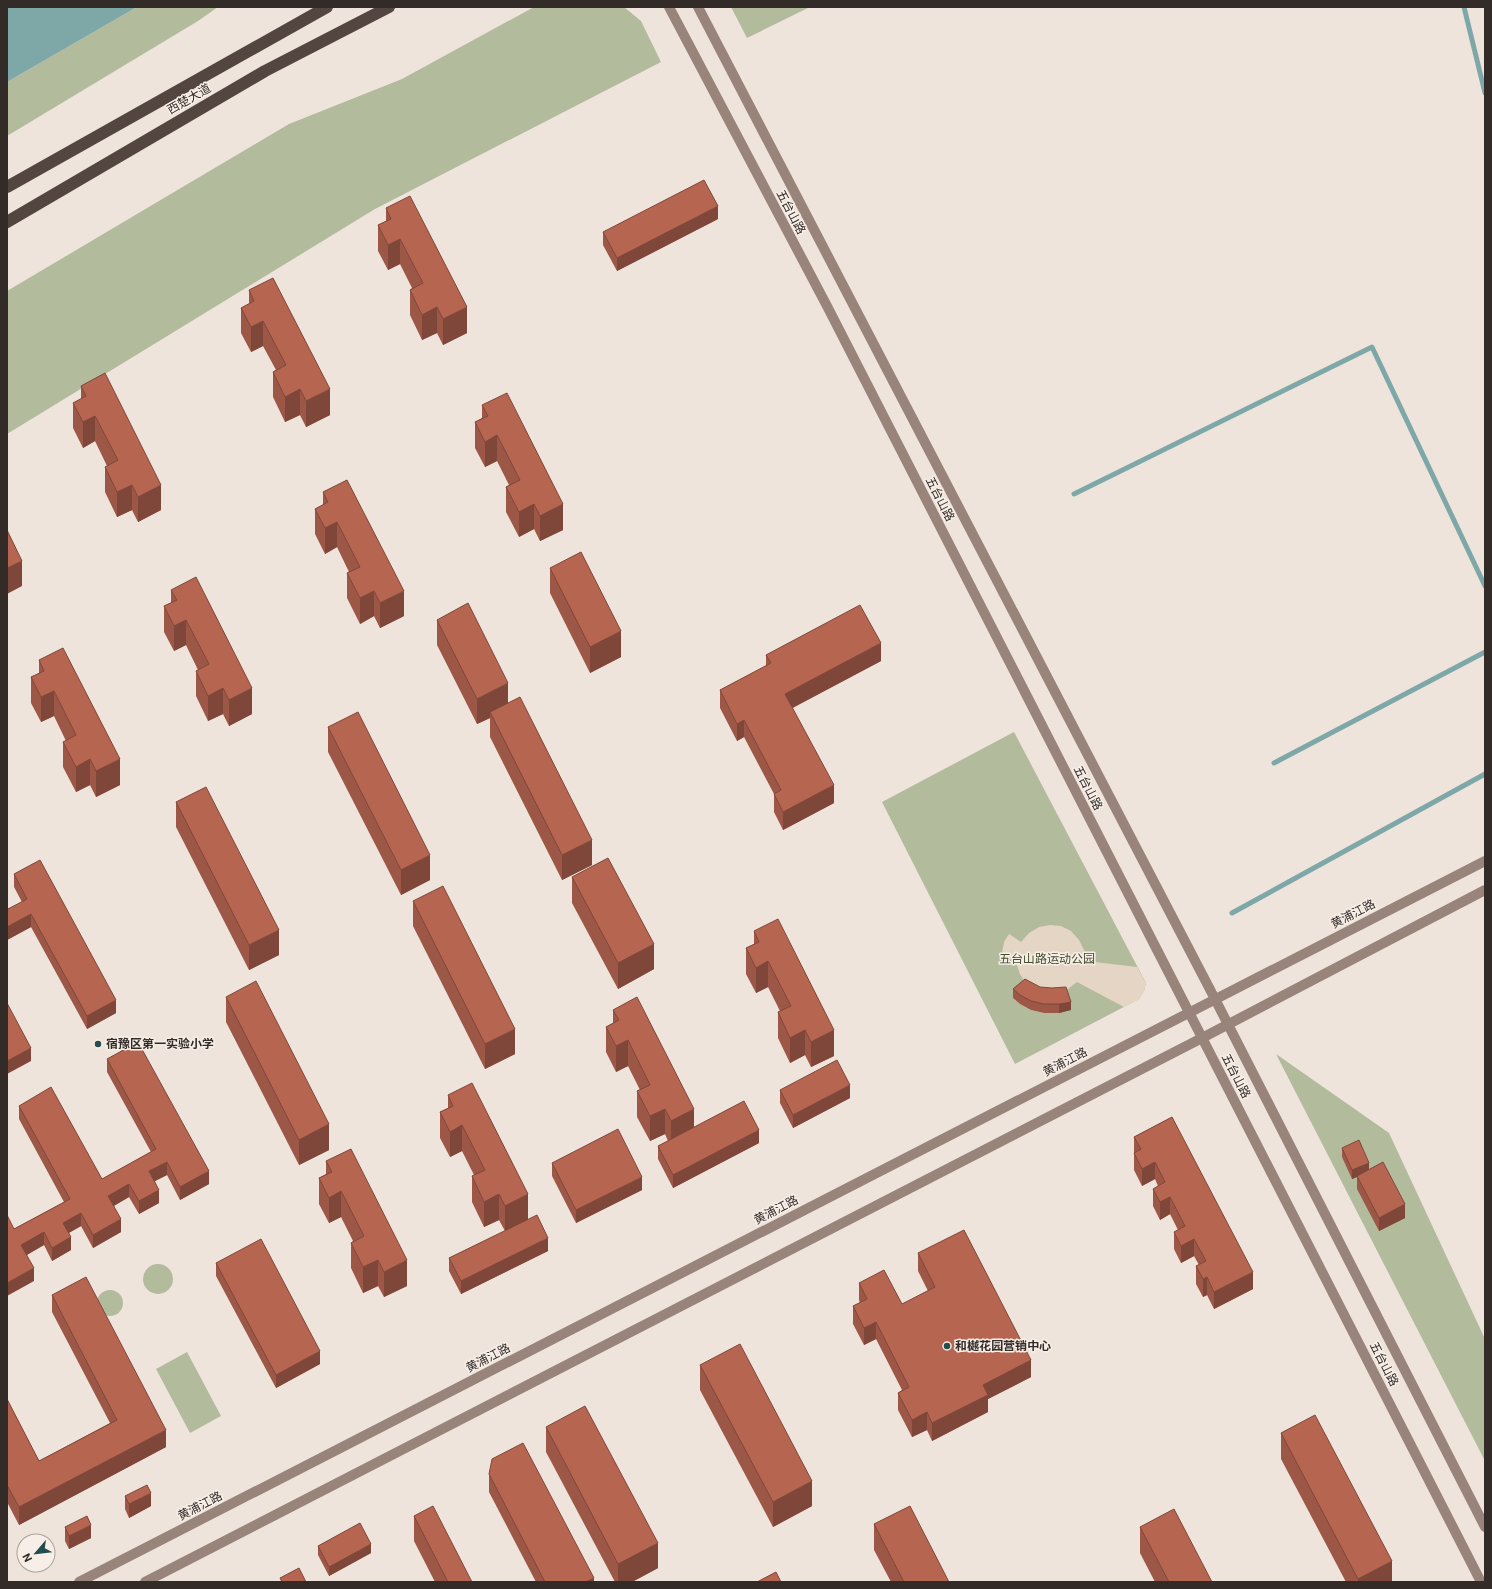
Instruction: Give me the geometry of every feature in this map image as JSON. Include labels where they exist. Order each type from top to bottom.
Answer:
[{"type":"highway","name":"西楚大道","points":[[7,187],[327,7]]},
{"type":"highway","name":"西楚大道","points":[[7,222],[265,72],[389,7]]},
{"type":"main road","name":"五台山路","points":[[669,7],[827,306],[1481,1582]]},
{"type":"main road","name":"五台山路","points":[[698,7],[1215,999],[1485,1527]]},
{"type":"main road","name":"黄浦江路","points":[[79,1582],[1485,861]]},
{"type":"main road","points":[[146,1582],[1202,1038],[1485,890]]},
{"type":"green space","points":[[137,7],[218,7],[198,21],[7,136],[7,82]]},
{"type":"green space","points":[[534,7],[624,7],[641,21],[661,62],[375,209],[7,434],[7,291],[289,124],[402,79]]},
{"type":"green space","points":[[731,7],[810,7],[747,38]]},
{"type":"green space","name":"五台山路运动公园","points":[[1014,732],[1146,983],[1144,991],[1139,999],[1015,1064],[882,802]]},
{"type":"green space","points":[[1276,1054],[1389,1133],[1485,1339],[1485,1461]]},
{"type":"green space","points":[[158,1264],[164,1265],[172,1273],[172,1285],[164,1293],[158,1294],[152,1293],[144,1285],[143,1279],[144,1273],[152,1265]]},
{"type":"green space","points":[[110,1290],[119,1294],[123,1303],[119,1312],[110,1316],[101,1312],[97,1303],[101,1294]]},
{"type":"green space","points":[[187,1352],[221,1416],[190,1433],[156,1369]]},
{"type":"shaded area","points":[[1050,925],[1061,926],[1071,931],[1079,940],[1084,950],[1086,961],[1137,967],[1146,983],[1144,991],[1139,999],[1124,1007],[1077,982],[1064,992],[1071,1010],[1059,1013],[1044,1013],[1031,1010],[1020,1004],[1013,998],[1025,988],[1026,984],[1020,974],[1016,959],[1001,959],[1004,942],[1009,934],[1021,942],[1029,933],[1039,927]]},
{"type":"water","points":[[7,7],[137,7],[7,82]]},
{"type":"building","points":[[704,180],[718,206],[617,258],[603,232]]},
{"type":"building","points":[[410,196],[467,307],[443,319],[437,307],[422,315],[410,290],[423,283],[400,239],[388,245],[378,225],[391,219],[386,208]]},
{"type":"building","points":[[273,278],[330,389],[306,401],[300,389],[285,397],[273,372],[286,365],[263,321],[251,327],[241,308],[254,301],[249,290]]},
{"type":"building","points":[[105,373],[161,485],[138,497],[132,485],[117,492],[105,467],[118,460],[95,416],[83,422],[73,403],[86,396],[81,386]]},
{"type":"building","points":[[507,393],[563,504],[540,516],[534,504],[519,512],[506,487],[520,480],[497,435],[485,442],[475,422],[488,416],[482,405]]},
{"type":"building","points":[[347,480],[404,591],[380,603],[374,591],[360,598],[347,573],[360,567],[337,522],[325,528],[315,509],[328,502],[323,492]]},
{"type":"building","points":[[7,530],[22,561],[7,568]]},
{"type":"building","points":[[581,552],[621,631],[590,647],[550,568]]},
{"type":"building","points":[[196,577],[252,688],[229,700],[223,688],[208,696],[196,671],[209,664],[186,620],[174,626],[164,606],[177,600],[171,590]]},
{"type":"building","points":[[468,603],[508,683],[477,699],[437,620]]},
{"type":"building","points":[[860,605],[881,643],[785,694],[834,785],[783,812],[774,794],[781,790],[744,720],[737,724],[720,690],[771,663],[766,655]]},
{"type":"building","points":[[63,648],[120,759],[96,771],[90,759],[76,767],[63,742],[76,735],[54,691],[41,697],[31,677],[44,671],[39,660]]},
{"type":"building","points":[[520,697],[592,840],[562,855],[490,712]]},
{"type":"building","points":[[358,712],[430,855],[401,870],[328,727]]},
{"type":"building","points":[[206,787],[279,930],[249,945],[176,802]]},
{"type":"building","points":[[608,858],[654,944],[618,963],[572,877]]},
{"type":"building","points":[[40,860],[116,1000],[87,1016],[31,914],[7,927],[7,907],[8,909],[27,899],[14,874]]},
{"type":"building","points":[[443,886],[515,1029],[485,1044],[413,901]]},
{"type":"building","points":[[778,919],[834,1030],[811,1042],[805,1030],[790,1038],[778,1012],[791,1006],[768,961],[756,968],[746,948],[759,942],[754,931]]},
{"type":"building","points":[[1025,979],[1040,987],[1066,987],[1071,1002],[1044,1004],[1031,1001],[1013,989]]},
{"type":"building","points":[[256,981],[329,1124],[299,1140],[226,997]]},
{"type":"building","points":[[637,997],[694,1109],[671,1121],[665,1109],[650,1116],[637,1091],[650,1085],[628,1040],[616,1046],[606,1027],[619,1020],[613,1010]]},
{"type":"building","points":[[7,1003],[31,1048],[7,1061]]},
{"type":"building","points":[[138,1042],[209,1171],[180,1187],[167,1162],[149,1171],[159,1190],[139,1201],[129,1184],[108,1196],[121,1219],[93,1235],[81,1213],[63,1223],[71,1237],[52,1248],[44,1232],[21,1245],[34,1268],[7,1283],[7,1215],[14,1229],[70,1199],[19,1106],[51,1087],[102,1179],[156,1149],[107,1059]]},
{"type":"building","points":[[837,1060],[850,1085],[793,1115],[780,1090]]},
{"type":"building","points":[[472,1083],[528,1194],[505,1206],[499,1194],[484,1202],[472,1176],[485,1170],[462,1125],[450,1132],[440,1112],[453,1106],[448,1095]]},
{"type":"building","points":[[744,1101],[759,1130],[673,1175],[658,1146]]},
{"type":"building","points":[[1172,1117],[1253,1272],[1214,1292],[1207,1277],[1203,1279],[1196,1266],[1206,1261],[1194,1239],[1181,1246],[1174,1232],[1185,1226],[1170,1197],[1160,1202],[1153,1189],[1165,1182],[1155,1162],[1142,1169],[1134,1153],[1141,1149],[1134,1137]]},
{"type":"building","points":[[618,1129],[642,1177],[576,1210],[552,1163]]},
{"type":"building","points":[[1359,1140],[1369,1163],[1352,1170],[1342,1148]]},
{"type":"building","points":[[351,1149],[407,1260],[384,1272],[378,1260],[363,1267],[351,1243],[364,1236],[341,1191],[329,1198],[319,1178],[332,1172],[326,1161]]},
{"type":"building","points":[[1383,1162],[1405,1204],[1379,1218],[1357,1176]]},
{"type":"building","points":[[537,1215],[548,1238],[461,1281],[449,1258]]},
{"type":"building","points":[[964,1230],[1031,1360],[983,1385],[988,1395],[932,1423],[927,1412],[912,1420],[898,1393],[909,1387],[876,1322],[864,1328],[853,1306],[867,1299],[859,1283],[884,1270],[902,1304],[935,1287],[918,1253]]},
{"type":"building","points":[[261,1239],[320,1351],[276,1375],[216,1263]]},
{"type":"building","points":[[86,1277],[166,1430],[19,1507],[7,1485],[7,1399],[39,1461],[117,1420],[52,1295]]},
{"type":"building","points":[[740,1344],[812,1481],[773,1502],[700,1365]]},
{"type":"building","points":[[585,1406],[658,1543],[618,1564],[546,1427]]},
{"type":"building","points":[[1315,1415],[1392,1561],[1358,1579],[1281,1433]]},
{"type":"building","points":[[523,1443],[594,1578],[586,1582],[545,1582],[489,1474],[492,1459]]},
{"type":"building","points":[[147,1485],[151,1493],[129,1504],[125,1496]]},
{"type":"building","points":[[433,1506],[472,1582],[448,1582],[414,1516]]},
{"type":"building","points":[[910,1506],[949,1582],[904,1582],[874,1524]]},
{"type":"building","points":[[1174,1509],[1212,1582],[1169,1582],[1140,1527]]},
{"type":"building","points":[[87,1516],[91,1525],[69,1536],[65,1527]]},
{"type":"building","points":[[360,1523],[371,1544],[329,1567],[318,1546]]},
{"type":"building","points":[[299,1568],[306,1582],[282,1582],[280,1578]]},
{"type":"building","points":[[776,1572],[781,1582],[757,1582]]},
{"type":"waterway","points":[[1464,7],[1485,93]]},
{"type":"waterway","points":[[1074,494],[1372,347],[1485,586]]},
{"type":"waterway","points":[[1274,763],[1485,652]]},
{"type":"waterway","points":[[1232,913],[1485,774]]},
{"type":"place","name":"宿豫区第一实验小学","points":[[98,1044]]},
{"type":"place","name":"和樾花园营销中心","points":[[947,1346]]}]
